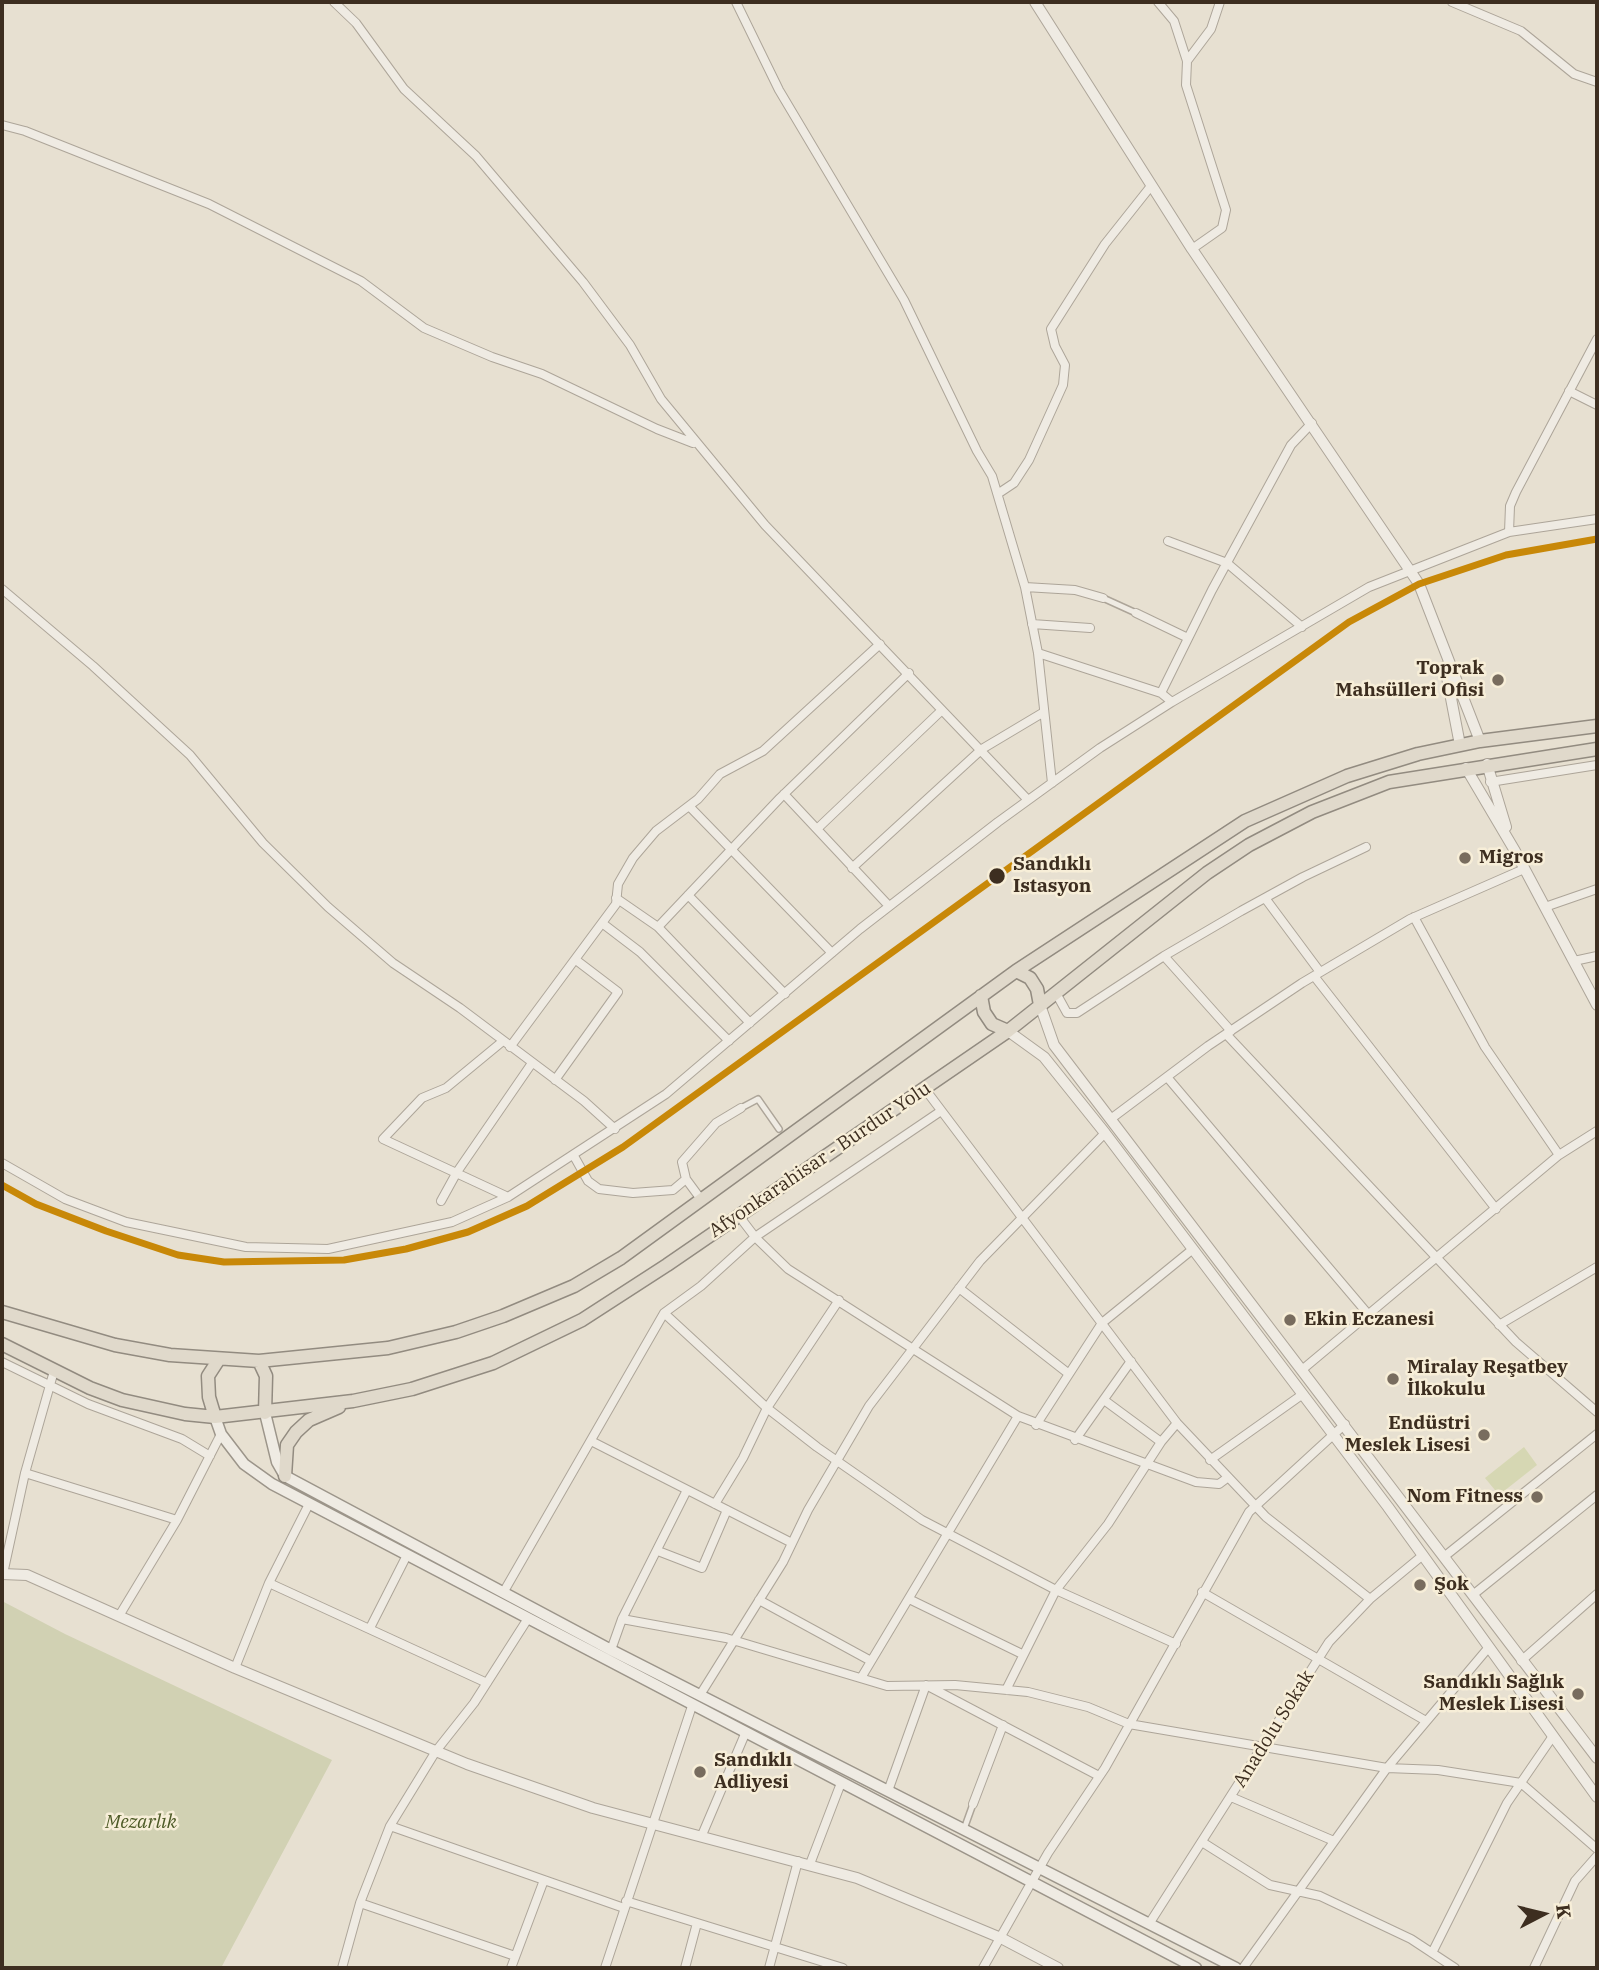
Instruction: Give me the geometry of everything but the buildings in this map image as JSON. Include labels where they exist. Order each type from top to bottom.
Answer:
[{"type":"highway","name":"Afyonkarahisar - Burdur Yolu","points":[[2,1312],[115,1345],[219,1359],[259,1361],[388,1348],[456,1332],[503,1316],[600,1271],[1016,971],[1245,821],[1347,776],[1460,745],[1597,726]]},
{"type":"highway","points":[[1480,741],[1487,764]]},
{"type":"highway","points":[[1460,745],[1466,768]]},
{"type":"highway","name":"Afyonkarahisar - Burdur Yolu","points":[[2,1343],[54,1371],[122,1400],[185,1414],[215,1417],[353,1401],[412,1389],[493,1363],[536,1345],[627,1292],[1008,1031],[1206,873],[1281,828],[1360,791],[1423,774],[1597,749]]},
{"type":"highway","points":[[1016,971],[1030,978],[1038,989],[1040,1005]]},
{"type":"highway","points":[[981,996],[984,1012],[992,1024],[1008,1031]]},
{"type":"highway","points":[[215,1417],[209,1397],[208,1376],[219,1359]]},
{"type":"highway","points":[[259,1361],[266,1376],[265,1413]]},
{"type":"highway","points":[[285,1476],[287,1445],[296,1432],[309,1420],[353,1401]]},
{"type":"main road","points":[[265,1413],[277,1462],[285,1476],[611,1650],[1236,1968]]},
{"type":"main road","points":[[215,1417],[221,1434],[244,1464],[257,1475],[406,1557],[1189,1966]]},
{"type":"street","points":[[334,2],[356,23],[404,89],[476,156],[583,282],[630,345],[661,399],[765,525],[1028,800]]},
{"type":"street","points":[[736,2],[779,90],[904,300],[999,493],[1025,587],[1038,653],[1052,783]]},
{"type":"street","points":[[1035,2],[1192,249],[1410,569],[1419,584],[1480,741]]},
{"type":"street","points":[[1158,2],[1174,21],[1187,61],[1186,85],[1226,210],[1222,228],[1192,249]]},
{"type":"street","points":[[1187,61],[1210,29],[1220,2]]},
{"type":"street","points":[[1452,2],[1521,32],[1574,74],[1597,82]]},
{"type":"street","points":[[2,125],[25,131],[209,204],[361,281],[424,328],[492,357],[542,374],[657,429],[696,444]]},
{"type":"street","points":[[999,493],[1014,484],[1030,460],[1063,385],[1065,365],[1055,346],[1051,329],[1056,317],[1105,244],[1151,186]]},
{"type":"street","points":[[1509,532],[1510,506],[1597,339]]},
{"type":"street","points":[[1569,391],[1597,405]]},
{"type":"street","points":[[1161,693],[1291,445],[1312,423]]},
{"type":"street","points":[[2,1163],[65,1199],[126,1222],[246,1247],[328,1249],[452,1222],[508,1197],[666,1094],[889,906],[1028,800],[1172,702],[1369,587],[1410,569],[1509,532],[1597,519]]},
{"type":"street","points":[[1168,541],[1227,563],[1302,627]]},
{"type":"street","points":[[1025,587],[1075,590],[1103,598],[1188,638]]},
{"type":"street","points":[[2,589],[93,666],[190,755],[263,843],[328,907],[393,962],[533,1063],[615,1129]]},
{"type":"street","points":[[1032,624],[1090,628]]},
{"type":"street","points":[[1440,642],[1460,745]]},
{"type":"street","points":[[508,1197],[383,1139],[422,1098],[446,1088],[507,1044],[576,960],[602,923],[616,898],[618,884],[633,858],[656,831],[690,806],[720,774],[763,751],[880,644]]},
{"type":"street","points":[[1038,653],[1161,693],[1172,702]]},
{"type":"street","points":[[658,927],[784,794],[909,673]]},
{"type":"street","points":[[817,829],[942,709]]},
{"type":"street","points":[[852,868],[982,749],[1044,712]]},
{"type":"street","points":[[1487,764],[1490,782],[1515,851]]},
{"type":"street","points":[[1490,782],[1597,765]]},
{"type":"street","points":[[1466,768],[1515,851],[1597,1005]]},
{"type":"street","points":[[784,794],[889,906]]},
{"type":"street","points":[[690,806],[832,953]]},
{"type":"street","points":[[1056,993],[1067,1013],[1077,1013],[1164,956],[1265,898],[1366,847]]},
{"type":"street","points":[[1112,1118],[1228,1032],[1317,974],[1414,917],[1524,869]]},
{"type":"street","points":[[1545,907],[1597,889]]},
{"type":"street","points":[[688,895],[785,994]]},
{"type":"street","points":[[616,898],[658,927],[750,1024]]},
{"type":"street","points":[[1265,898],[1317,974],[1496,1209]]},
{"type":"street","points":[[1414,917],[1485,1047],[1559,1155]]},
{"type":"street","points":[[602,923],[640,952],[729,1041]]},
{"type":"street","points":[[1164,956],[1228,1032],[1499,1325],[1597,1412]]},
{"type":"street","points":[[1574,961],[1597,956]]},
{"type":"street","points":[[555,1080],[618,992],[576,960]]},
{"type":"street","points":[[1040,1005],[1054,1045],[1597,1758]]},
{"type":"street","points":[[1008,1031],[1044,1056],[1105,1133],[1423,1555],[1597,1797]]},
{"type":"street","points":[[441,1200],[457,1172],[533,1063]]},
{"type":"street","points":[[1167,1077],[1368,1314]]},
{"type":"street","points":[[925,1089],[1178,1423],[1210,1460],[1266,1517],[1370,1599]]},
{"type":"street","points":[[700,1198],[686,1179],[682,1162],[716,1123],[758,1099],[779,1129]]},
{"type":"street","points":[[503,1593],[664,1313],[701,1286],[755,1237],[941,1111]]},
{"type":"street","points":[[1303,1369],[1559,1155],[1597,1131]]},
{"type":"street","points":[[700,1695],[736,1640],[869,1406],[980,1261],[1023,1220],[1105,1133]]},
{"type":"street","points":[[573,1156],[588,1181],[599,1189],[633,1193],[673,1190],[686,1179]]},
{"type":"street","points":[[738,1216],[788,1269],[1018,1416],[1075,1440],[1207,1484],[1219,1484],[1227,1478]]},
{"type":"street","points":[[1036,1424],[1102,1323],[1193,1249]]},
{"type":"street","points":[[1499,1325],[1597,1267]]},
{"type":"street","points":[[959,1288],[1069,1374]]},
{"type":"street","points":[[715,1504],[743,1458],[767,1408],[839,1300]]},
{"type":"street","points":[[664,1313],[767,1408],[837,1462],[922,1520],[1056,1590],[1176,1644]]},
{"type":"street","points":[[1075,1440],[1131,1361]]},
{"type":"street","points":[[2,1362],[108,1413],[182,1439],[210,1456]]},
{"type":"street","points":[[54,1371],[25,1473],[2,1574],[27,1575],[235,1668],[436,1751],[593,1808],[856,1878],[1001,1938],[1058,1968]]},
{"type":"street","points":[[1210,1460],[1303,1394]]},
{"type":"street","points":[[1104,1400],[1161,1442]]},
{"type":"street","points":[[861,1678],[1018,1416]]},
{"type":"street","points":[[1006,1690],[1056,1590],[1108,1524],[1161,1442],[1178,1423]]},
{"type":"street","points":[[984,1968],[1040,1868],[1099,1776],[1176,1644],[1202,1592],[1256,1504],[1345,1424]]},
{"type":"street","points":[[119,1616],[177,1520],[221,1434]]},
{"type":"street","points":[[1445,1556],[1597,1434]]},
{"type":"street","points":[[591,1441],[792,1543]]},
{"type":"street","points":[[25,1473],[177,1520]]},
{"type":"street","points":[[611,1650],[622,1619],[687,1490]]},
{"type":"street","points":[[1474,1594],[1597,1495]]},
{"type":"street","points":[[235,1668],[269,1583],[309,1504]]},
{"type":"street","points":[[658,1551],[702,1568],[727,1510]]},
{"type":"street","name":"Anadolu Sokak","points":[[1149,1924],[1231,1797],[1260,1746],[1329,1642],[1370,1599],[1423,1555]]},
{"type":"street","points":[[370,1628],[406,1557]]},
{"type":"street","points":[[269,1583],[487,1683]]},
{"type":"street","points":[[1202,1592],[1426,1721]]},
{"type":"street","points":[[1521,1661],[1597,1594]]},
{"type":"street","points":[[909,1599],[1022,1654]]},
{"type":"street","points":[[759,1600],[872,1661]]},
{"type":"street","points":[[622,1619],[736,1640],[887,1686],[926,1685],[1006,1690],[1088,1707],[1129,1724],[1387,1768],[1438,1770],[1521,1783],[1597,1849]]},
{"type":"street","points":[[342,1968],[360,1903],[390,1826],[436,1751],[487,1683],[527,1620]]},
{"type":"street","points":[[1243,1968],[1387,1768],[1489,1647]]},
{"type":"street","points":[[926,1685],[1099,1776]]},
{"type":"street","points":[[888,1791],[926,1685]]},
{"type":"street","points":[[605,1968],[651,1822],[692,1706]]},
{"type":"street","points":[[964,1829],[1003,1725]]},
{"type":"street","points":[[702,1835],[745,1734]]},
{"type":"street","points":[[1432,1953],[1507,1803],[1553,1736]]},
{"type":"street","points":[[810,1864],[841,1783]]},
{"type":"street","points":[[1231,1797],[1334,1841]]},
{"type":"street","points":[[390,1826],[544,1880],[843,1968]]},
{"type":"street","points":[[1202,1842],[1270,1885],[1301,1891],[1343,1907],[1411,1940],[1455,1968]]},
{"type":"street","points":[[1534,1968],[1575,1881],[1597,1856]]},
{"type":"street","points":[[769,1968],[798,1861]]},
{"type":"street","points":[[511,1968],[544,1880]]},
{"type":"street","points":[[360,1903],[515,1956]]},
{"type":"street","points":[[685,1968],[697,1923]]},
{"type":"green space","points":[[1524,1447],[1537,1465],[1499,1495],[1485,1478]]},
{"type":"green space","name":"Mezarlık","points":[[2,1601],[65,1634],[332,1760],[221,1968],[2,1968]]},
{"type":"transit line","points":[[2,1185],[36,1204],[106,1231],[178,1255],[224,1262],[344,1260],[406,1249],[468,1232],[527,1206],[623,1147],[1349,622],[1419,584],[1506,555],[1597,539]]},
{"type":"place","name":"Toprak Mahsülleri Ofisi","points":[[1498,680]]},
{"type":"place","name":"Migros","points":[[1465,858]]},
{"type":"place","name":"Sandıklı Istasyon","points":[[997,876]]},
{"type":"place","name":"Ekin Eczanesi","points":[[1290,1320]]},
{"type":"place","name":"Miralay Reşatbey İlkokulu","points":[[1393,1379]]},
{"type":"place","name":"Endüstri Meslek Lisesi","points":[[1484,1435]]},
{"type":"place","name":"Nom Fitness","points":[[1537,1497]]},
{"type":"place","name":"Şok","points":[[1420,1585]]},
{"type":"place","name":"Sandıklı Sağlık Meslek Lisesi","points":[[1578,1694]]},
{"type":"place","name":"Sandıklı Adliyesi","points":[[700,1772]]}]
